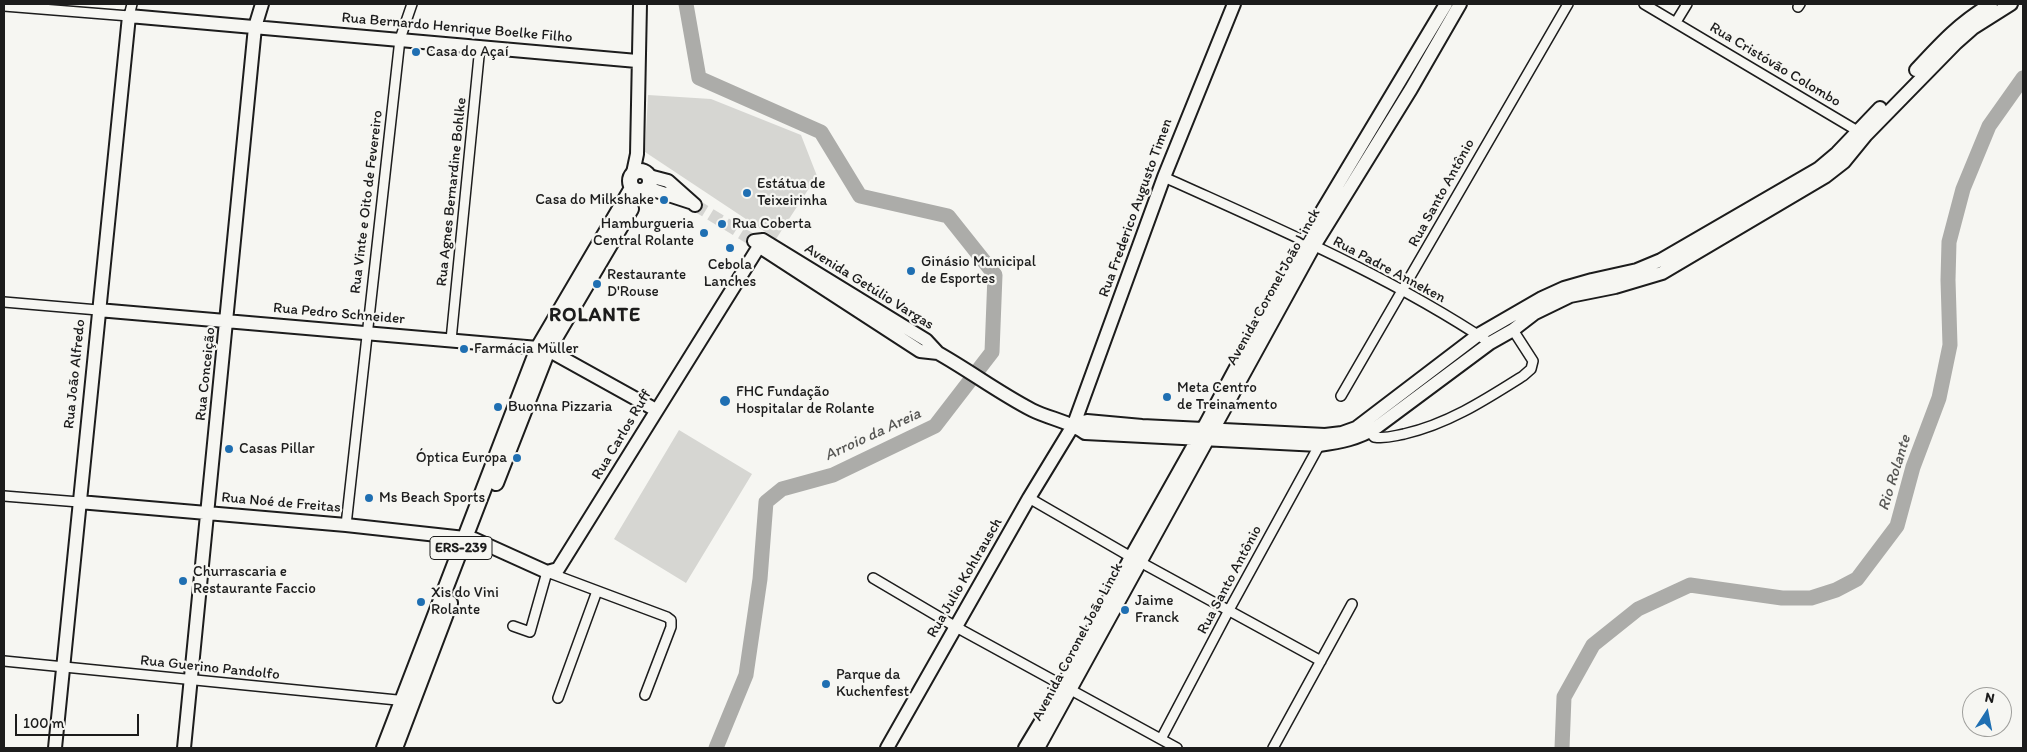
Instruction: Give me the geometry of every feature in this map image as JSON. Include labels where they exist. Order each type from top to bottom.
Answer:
[{"type":"main road","name":"Rua Conceição","points":[[184,748],[255,27],[262,4]]},
{"type":"main road","points":[[640,4],[637,61],[637,154],[641,181],[693,203]]},
{"type":"main road","name":"Rua Frederico Augusto Timen","points":[[1074,424],[1164,177],[1234,4]]},
{"type":"main road","name":"Avenida Coronel João Linck","points":[[1038,748],[1067,688],[1135,559],[1206,434],[1309,243],[1446,4]]},
{"type":"main road","name":"Avenida Coronel João Linck","points":[[1309,243],[1411,89],[1460,4]]},
{"type":"main road","points":[[1366,427],[1478,335],[1542,298],[1564,288],[1637,270],[1661,260],[1826,176],[1844,162],[1862,133],[1951,33],[1966,20],[1991,4]]},
{"type":"main road","points":[[1862,133],[1956,42],[1973,28],[2011,4]]},
{"type":"main road","name":"Rua Bernardo Henrique Boelke Filho","points":[[130,10],[255,27],[637,61]]},
{"type":"main road","name":"Rua João Alfredo","points":[[55,748],[78,502],[130,10]]},
{"type":"main road","name":"ERS-239","points":[[384,748],[407,702],[543,349],[641,181]]},
{"type":"main road","points":[[1366,427],[1490,343],[1513,330],[1534,313],[1570,296],[1623,286],[1662,273],[1757,211]]},
{"type":"main road","name":"Avenida Getúlio Vargas","points":[[756,242],[859,305],[926,340],[938,353],[998,389],[1048,417],[1074,424],[1085,433],[1142,430],[1341,442],[1366,427]]},
{"type":"main road","name":"Rua Carlos Ruff","points":[[547,572],[558,569],[563,564],[756,242]]},
{"type":"main road","name":"Rua Pedro Schneider","points":[[98,310],[543,349],[656,410]]},
{"type":"main road","name":"Rua Julio Kohlrausch","points":[[887,748],[1029,498],[1074,424]]},
{"type":"main road","name":"Rua Noé de Freitas","points":[[78,502],[346,525],[470,538],[547,572]]},
{"type":"main road","name":"Avenida Coronel João Linck","points":[[1025,748],[1067,688]]},
{"type":"main road","name":"ERS-239","points":[[395,748],[407,702]]},
{"type":"street","name":"Rua Vinte e Oito de Fevereiro","points":[[346,525],[400,39],[412,4]]},
{"type":"street","name":"Rua Santo Antônio","points":[[1341,396],[1403,291],[1503,113],[1568,4]]},
{"type":"street","name":"Rua Cristóvão Colombo","points":[[1644,4],[1862,133]]},
{"type":"street","points":[[1676,22],[1686,4]]},
{"type":"street","name":"Rua Bernardo Henrique Boelke Filho","points":[[4,6],[130,10]]},
{"type":"street","name":"Rua Agnes Bernardine Bohlke","points":[[451,340],[480,46]]},
{"type":"street","name":"Rua Padre Anneken","points":[[1164,177],[1309,243],[1403,291],[1490,343]]},
{"type":"street","name":"Rua Pedro Schneider","points":[[4,302],[98,310]]},
{"type":"street","points":[[1366,427],[1374,437],[1385,439],[1441,423],[1523,376],[1531,369],[1533,361],[1513,330]]},
{"type":"street","name":"Rua Santo Antônio","points":[[1161,739],[1322,440]]},
{"type":"street","name":"Rua Noé de Freitas","points":[[4,496],[78,502]]},
{"type":"street","points":[[1029,498],[1135,559],[1321,661]]},
{"type":"street","points":[[513,626],[530,632],[547,572],[667,617],[670,620],[670,627],[645,695]]},
{"type":"street","points":[[873,578],[956,627],[1177,748]]},
{"type":"street","points":[[558,698],[598,591]]},
{"type":"street","points":[[1273,748],[1352,604]]},
{"type":"street","name":"Rua Guerino Pandolfo","points":[[4,661],[407,702]]},
{"type":"shaded area","points":[[648,95],[711,99],[801,135],[817,176],[776,239],[645,152]]},
{"type":"shaded area","points":[[679,430],[752,474],[686,583],[614,539]]},
{"type":"waterway","name":"Arroio da Areia","points":[[686,4],[699,78],[821,132],[860,196],[948,216],[995,275],[992,352],[935,426],[833,475],[782,489],[766,502],[760,579],[746,675],[716,748]]},
{"type":"waterway","name":"Rio Rolante","points":[[1562,748],[1564,697],[1593,645],[1638,609],[1690,585],[1782,598],[1811,598],[1836,590],[1857,579],[1897,526],[1913,467],[1939,398],[1950,345],[1949,242],[1963,189],[1989,126],[2023,78]]},
{"type":"tunnel","points":[[695,205],[751,239]]},
{"type":"place","name":"Casa do Açaí","points":[[416,52]]},
{"type":"place","name":"Estátua de Teixeirinha","points":[[747,193]]},
{"type":"place","name":"Casa do Milkshake","points":[[664,200]]},
{"type":"place","name":"Rua Coberta","points":[[722,224]]},
{"type":"place","name":"Hamburgueria Central Rolante","points":[[704,233]]},
{"type":"place","name":"Cebola Lanches","points":[[730,248]]},
{"type":"place","name":"Ginásio Municipal de Esportes","points":[[911,271]]},
{"type":"place","name":"Restaurante D'Rouse","points":[[597,284]]},
{"type":"place","name":"Farmácia Müller","points":[[464,349]]},
{"type":"place","name":"Meta Centro de Treinamento","points":[[1167,397]]},
{"type":"place","name":"FHC Fundação Hospitalar de Rolante","points":[[725,401]]},
{"type":"place","name":"Buonna Pizzaria","points":[[498,407]]},
{"type":"place","name":"Casas Pillar","points":[[229,449]]},
{"type":"place","name":"Óptica Europa","points":[[517,458]]},
{"type":"place","name":"Ms Beach Sports","points":[[369,498]]},
{"type":"place","name":"Churrascaria e Restaurante Faccio","points":[[183,581]]},
{"type":"place","name":"Xis do Vini Rolante","points":[[421,602]]},
{"type":"place","name":"Jaime Franck","points":[[1125,610]]},
{"type":"place","name":"Parque da Kuchenfest","points":[[826,684]]},
{"type":"district","name":"ROLANTE","points":[[595,316]]}]
